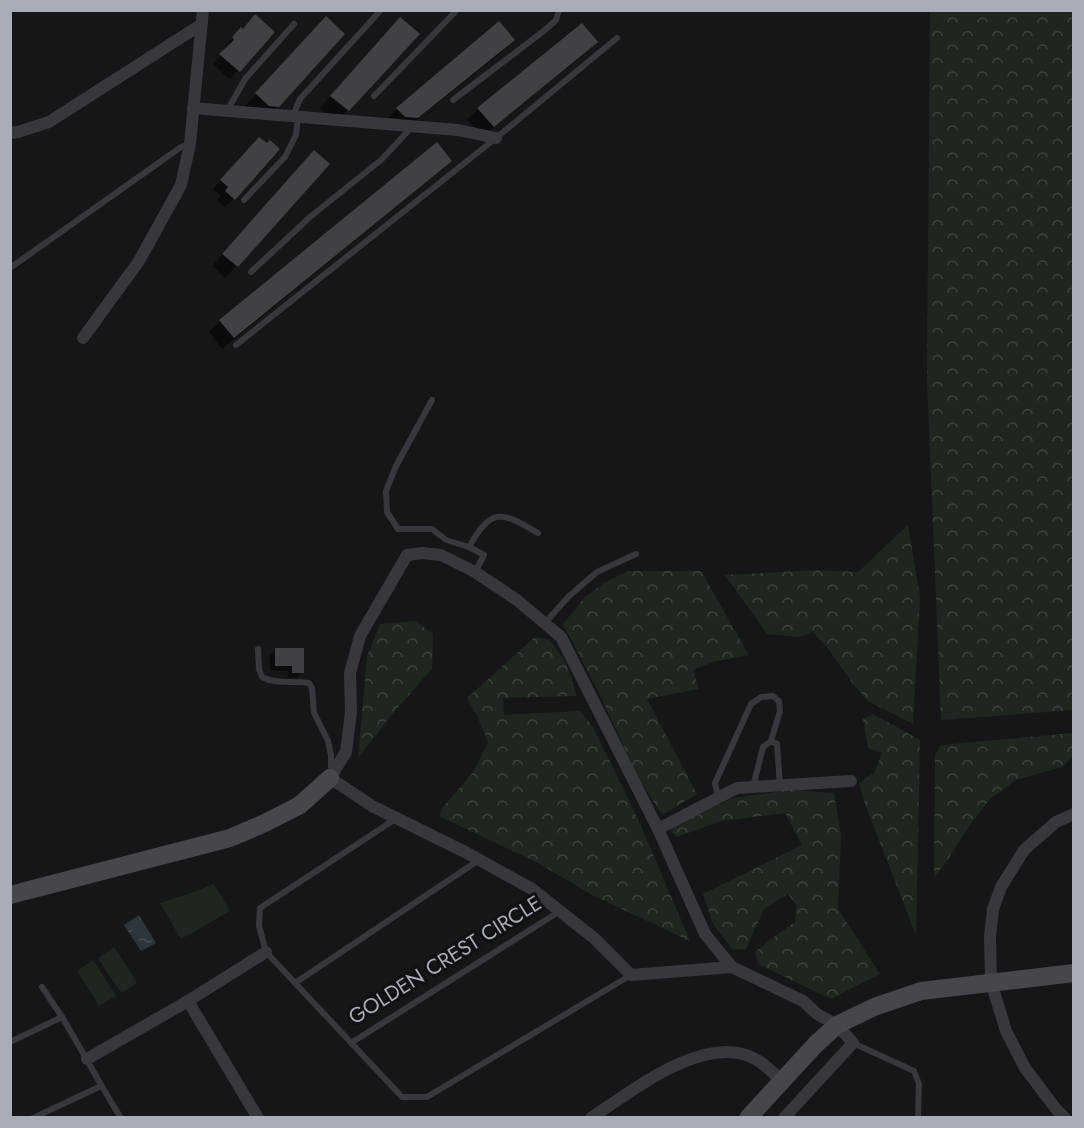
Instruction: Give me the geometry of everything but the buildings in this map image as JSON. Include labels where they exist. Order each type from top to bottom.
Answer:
[{"type":"main road","points":[[10,895],[230,838],[300,805],[330,778]]},
{"type":"main road","points":[[747,1118],[816,1044],[837,1025],[874,1007],[921,991],[1074,973]]},
{"type":"street","points":[[83,338],[139,261],[181,185],[190,144],[203,10]]},
{"type":"street","points":[[10,133],[49,122],[202,24]]},
{"type":"street","points":[[193,108],[458,130],[496,138]]},
{"type":"street","points":[[397,818],[372,806],[330,778],[346,752],[351,712],[351,673],[360,636],[407,555],[422,553],[441,555],[476,572],[517,600],[561,637],[658,829],[705,934],[732,967],[803,1001],[817,1014],[837,1025],[854,1043],[784,1118]]},
{"type":"street","points":[[658,829],[738,788],[851,781]]},
{"type":"street","points":[[1065,1118],[1025,1068],[1006,1031],[991,982],[990,937],[993,909],[1001,887],[1024,850],[1056,822],[1074,814]]},
{"type":"street","name":"GOLDEN CREST CIRCLE","points":[[397,818],[532,889],[594,938],[631,975],[732,967]]},
{"type":"street","points":[[87,1059],[188,1001],[266,952]]},
{"type":"street","points":[[188,1001],[258,1118]]},
{"type":"street","points":[[591,1118],[656,1076],[686,1060],[713,1052],[738,1053],[757,1060],[782,1081]]},
{"type":"lane","points":[[244,200],[285,157],[296,135],[296,117],[300,99],[381,10]]},
{"type":"lane","points":[[374,96],[458,10]]},
{"type":"lane","points":[[453,100],[556,20],[559,10]]},
{"type":"lane","points":[[227,111],[245,79],[294,24]]},
{"type":"lane","points":[[236,345],[496,138],[617,38]]},
{"type":"lane","points":[[251,272],[310,217],[381,160],[412,127]]},
{"type":"lane","points":[[10,268],[181,147],[190,144]]},
{"type":"lane","points":[[432,400],[396,466],[386,491],[387,512],[398,529],[432,529],[446,540],[469,547],[484,555],[476,572]]},
{"type":"lane","points":[[469,547],[479,530],[497,516],[506,516],[516,520],[538,533]]},
{"type":"lane","points":[[544,623],[569,596],[597,572],[636,554]]},
{"type":"lane","points":[[258,649],[259,669],[262,677],[269,681],[309,683],[312,688],[314,713],[328,741],[331,755],[330,778]]},
{"type":"lane","points":[[718,798],[715,783],[750,704],[761,697],[773,696],[779,701],[780,711],[771,741],[763,747],[753,787]]},
{"type":"lane","points":[[771,741],[777,744],[780,786]]},
{"type":"lane","name":"GOLDEN CREST CIRCLE","points":[[397,818],[260,909],[259,926],[266,952],[402,1097],[427,1097],[631,975]]},
{"type":"lane","points":[[295,983],[480,860]]},
{"type":"lane","name":"GOLDEN CREST CIRCLE","points":[[351,1043],[560,911]]},
{"type":"lane","points":[[42,987],[121,1118]]},
{"type":"lane","points":[[10,1042],[62,1017]]},
{"type":"lane","points":[[854,1043],[914,1071],[919,1084],[918,1118]]},
{"type":"lane","points":[[33,1118],[101,1086]]},
{"type":"green space","points":[[930,11],[1073,11],[1073,710],[941,720],[927,380]]},
{"type":"green space","points":[[908,525],[920,597],[913,724],[868,701],[813,632],[800,637],[767,634],[725,575],[815,570],[858,572]]},
{"type":"green space","points":[[628,571],[701,571],[749,655],[713,662],[693,670],[699,689],[647,699],[697,794],[662,815],[637,775],[600,695],[563,624],[585,597],[604,583]]},
{"type":"green space","points":[[416,621],[433,634],[432,669],[358,758],[367,656],[380,624]]},
{"type":"green space","points":[[535,637],[550,640],[566,662],[577,696],[503,698],[504,715],[580,711],[593,727],[638,819],[690,941],[592,895],[538,863],[439,816],[443,807],[474,771],[488,742],[467,698]]},
{"type":"green space","points":[[873,714],[920,740],[916,935],[859,783],[874,773],[882,753],[868,748],[863,719]]},
{"type":"green space","points":[[1073,733],[1073,757],[1062,767],[1016,780],[990,799],[934,878],[935,755],[941,745]]},
{"type":"green space","points":[[791,790],[834,793],[841,835],[838,909],[880,974],[831,999],[758,964],[755,952],[795,922],[796,905],[788,894],[764,909],[746,949],[733,950],[713,924],[703,894],[802,845],[785,813],[721,821],[677,837],[669,829],[733,798]]},
{"type":"green space","points":[[214,884],[230,911],[181,939],[160,903]]},
{"type":"green space","points":[[114,947],[137,983],[121,993],[98,958]]},
{"type":"green space","points":[[93,960],[116,996],[99,1006],[77,971]]},
{"type":"water","points":[[139,915],[156,943],[141,951],[124,925]]}]
